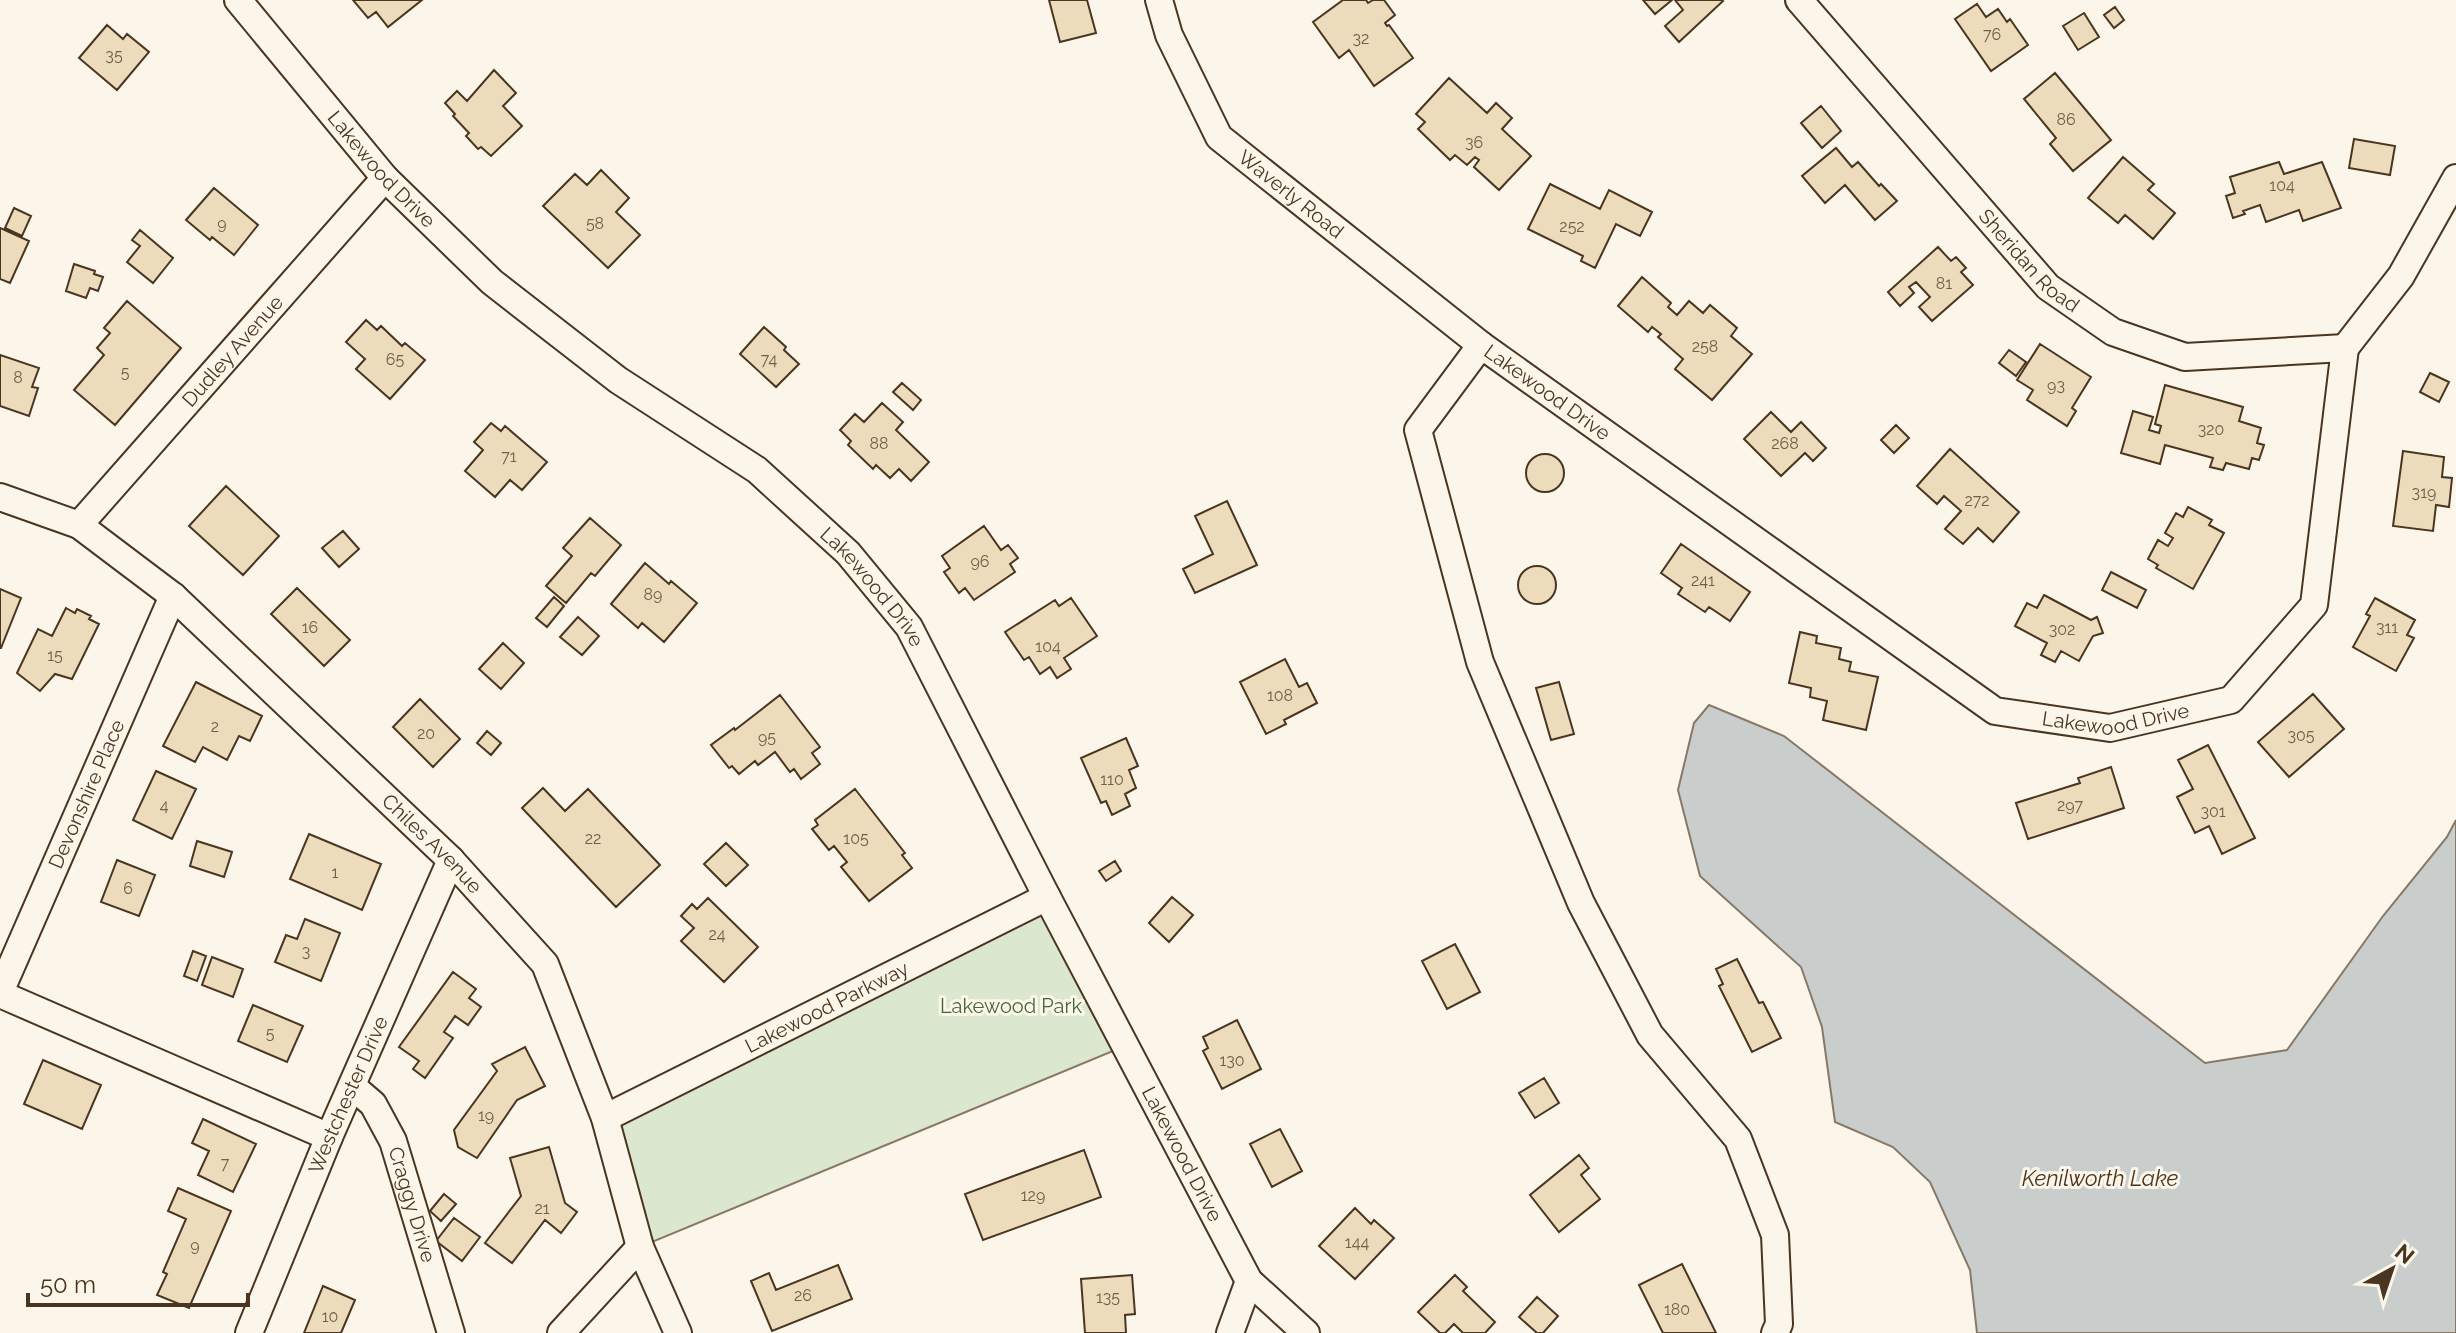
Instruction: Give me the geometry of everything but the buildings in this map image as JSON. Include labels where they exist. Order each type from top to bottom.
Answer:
[{"type":"street","name":"Lakewood Drive","points":[[238,0],[385,178],[492,282],[618,380],[757,470],[848,553],[909,627],[1249,1281],[1306,1333]]},
{"type":"street","name":"Waverly Road","points":[[1159,0],[1169,35],[1219,137],[1481,345]]},
{"type":"street","name":"Sheridan Road","points":[[1799,0],[2048,287],[2113,332],[2185,357],[2345,348]]},
{"type":"street","name":"Dudley Avenue","points":[[79,525],[385,178]]},
{"type":"street","points":[[2345,348],[2401,276],[2456,178]]},
{"type":"street","name":"Lakewood Drive","points":[[1775,1333],[1779,1324],[1775,1235],[1738,1139],[1650,1035],[1581,903],[1480,662],[1418,430],[1481,345],[1995,711],[2110,728],[2231,700],[2314,605],[2345,348]]},
{"type":"street","name":"Chiles Avenue","points":[[0,497],[79,525],[173,596],[451,860],[545,964],[605,1118],[640,1247],[678,1333]]},
{"type":"street","name":"Devonshire Place","points":[[173,596],[0,993],[329,1137]]},
{"type":"street","name":"Westchester Drive","points":[[249,1333],[329,1137],[451,860]]},
{"type":"street","name":"Lakewood Parkway","points":[[605,1118],[1047,897]]},
{"type":"street","name":"Craggy Drive","points":[[352,1086],[373,1104],[393,1141],[451,1333]]},
{"type":"street","points":[[561,1333],[640,1247]]},
{"type":"street","points":[[1230,1333],[1249,1281]]},
{"type":"green space","name":"Lakewood Park","points":[[1047,897],[1125,1046],[640,1247],[605,1118]]},
{"type":"water","name":"Kenilworth Lake","points":[[1709,705],[1784,736],[2205,1063],[2287,1050],[2383,916],[2447,837],[2456,820],[2456,1333],[1977,1333],[1970,1270],[1930,1182],[1893,1147],[1835,1122],[1822,1027],[1801,967],[1700,876],[1678,790],[1694,723]]}]
